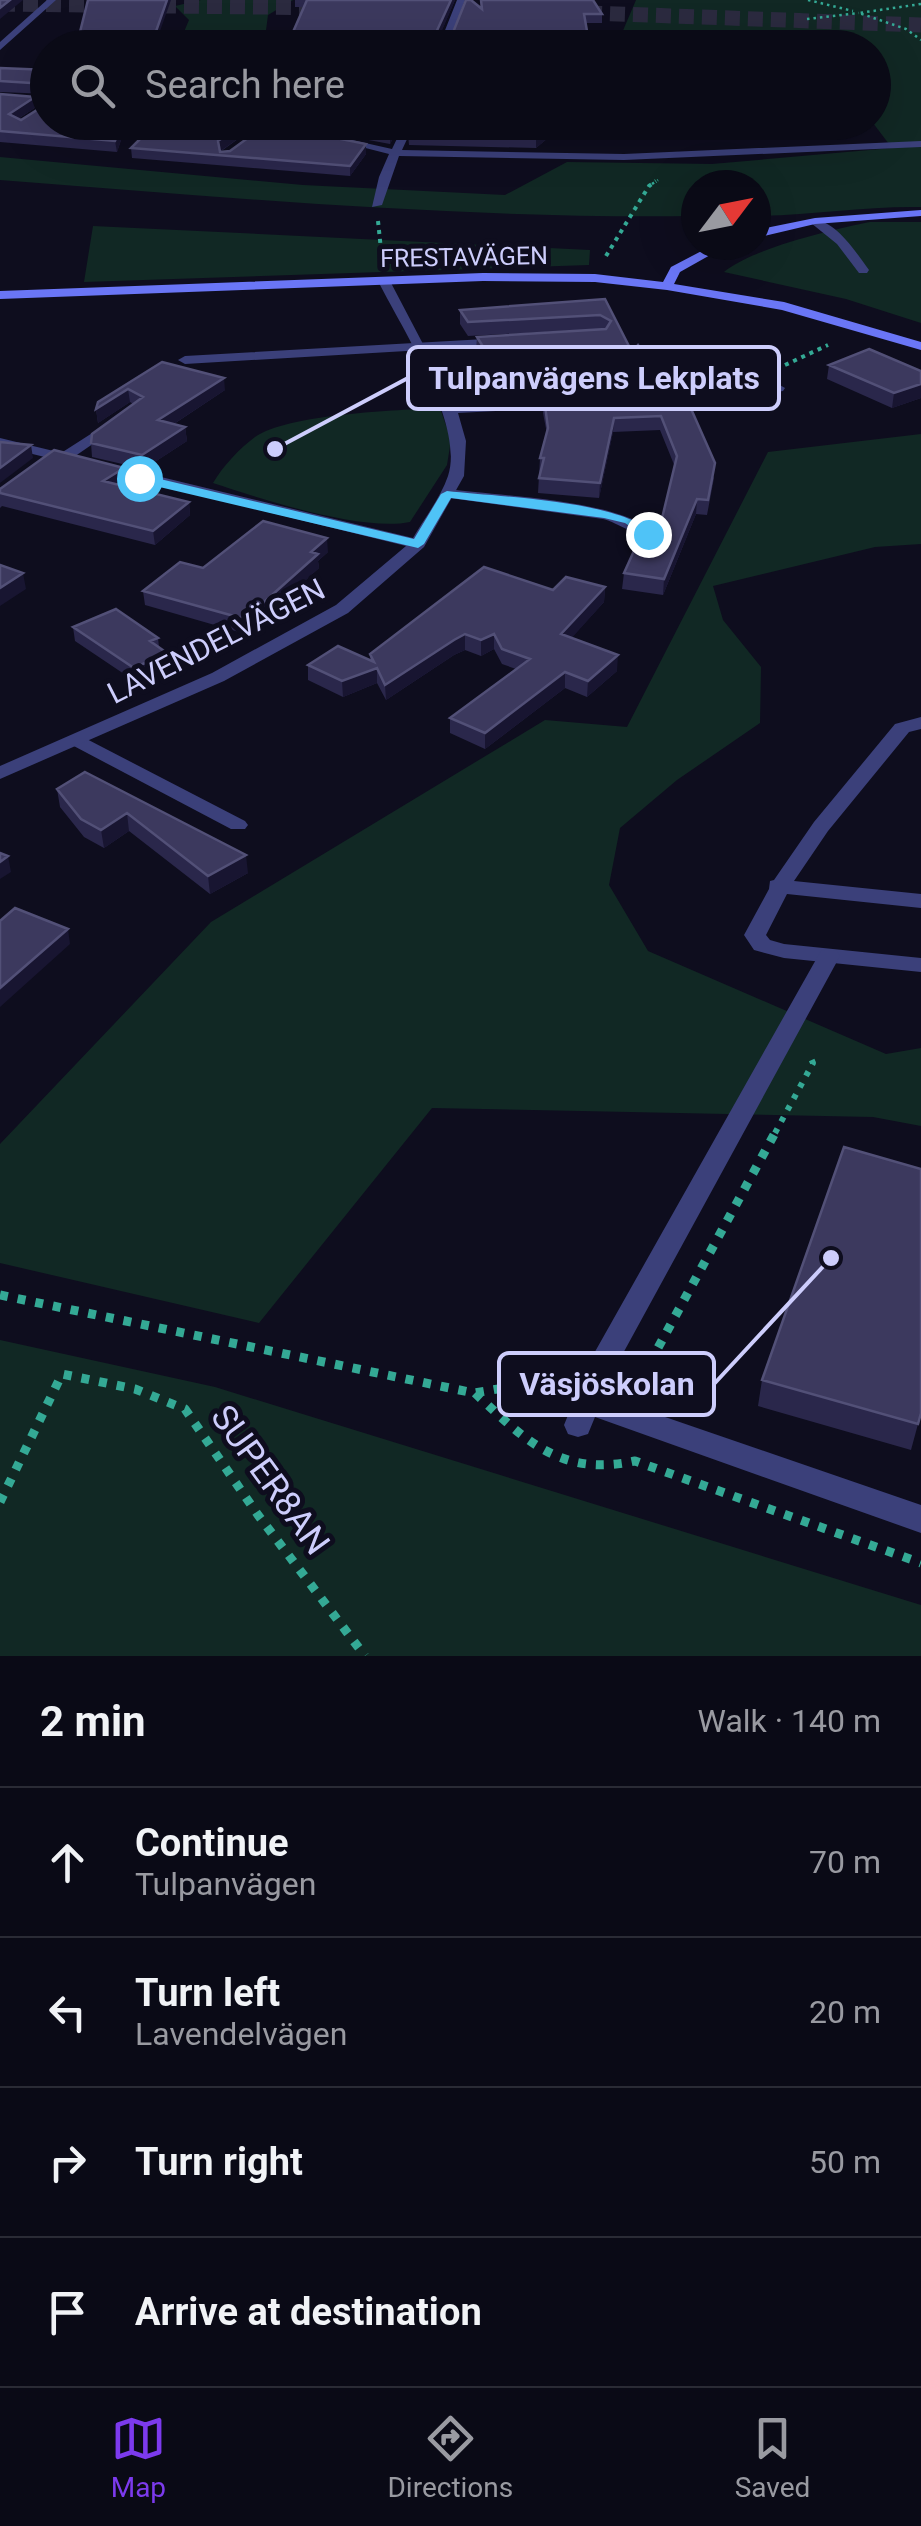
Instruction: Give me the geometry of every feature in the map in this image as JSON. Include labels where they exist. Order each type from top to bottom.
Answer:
[{"type":"street","points":[[0,47],[52,0]]},
{"type":"street","points":[[449,30],[461,0]]},
{"type":"street","points":[[0,98],[30,102]]},
{"type":"street","points":[[336,140],[398,152],[624,157],[921,144]]},
{"type":"street","points":[[376,205],[384,177],[403,140]]},
{"type":"street","points":[[771,231],[815,221],[921,213]]},
{"type":"street","points":[[815,221],[841,242],[863,270]]},
{"type":"street","points":[[667,286],[675,270],[694,260]]},
{"type":"street","name":"FRESTAVÄGEN","points":[[0,295],[532,276],[667,286],[784,306],[921,346]]},
{"type":"street","name":"LAVENDELVÄGEN","points":[[0,773],[218,677],[342,610],[418,544],[456,476],[458,442],[450,409],[384,281]]},
{"type":"street","points":[[185,360],[526,340]]},
{"type":"street","points":[[632,400],[730,396],[778,388]]},
{"type":"street","points":[[450,409],[592,402]]},
{"type":"street","points":[[51,459],[120,419]]},
{"type":"street","points":[[0,442],[51,459],[418,544]]},
{"type":"street","points":[[447,494],[604,514],[630,520],[648,534]]},
{"type":"street","points":[[921,722],[902,728],[816,829],[778,886],[755,935],[762,946],[921,966]]},
{"type":"street","points":[[77,740],[238,825]]},
{"type":"street","points":[[778,886],[921,901]]},
{"type":"street","points":[[828,956],[602,1365],[582,1413],[921,1519]]},
{"type":"path","points":[[808,0],[906,28],[921,40]]},
{"type":"path","points":[[807,20],[921,4]]},
{"type":"path","points":[[597,270],[649,186],[660,178]]},
{"type":"path","points":[[376,205],[384,281]]},
{"type":"path","points":[[778,388],[773,372],[840,340]]},
{"type":"path","points":[[641,1378],[813,1063],[793,1019]]},
{"type":"path","points":[[0,1295],[474,1392],[527,1441],[556,1458],[591,1470],[635,1460],[921,1563]]},
{"type":"path","name":"SUPER8AN","points":[[0,1502],[62,1374],[135,1389],[185,1409],[258,1515],[366,1656]]},
{"type":"green space","points":[[201,0],[293,0],[268,15],[266,30],[185,30],[189,20],[175,6]]},
{"type":"green space","points":[[636,0],[921,0],[921,207],[771,215],[771,170],[681,170],[681,216],[348,206],[0,180],[0,157],[303,185],[505,195],[567,162],[712,164],[892,148],[886,140],[891,140],[891,30],[623,30]]},
{"type":"green space","points":[[870,222],[921,222],[921,323],[846,299],[724,272],[743,260],[771,260],[771,249]]},
{"type":"green space","points":[[93,226],[590,250],[589,265],[84,282]]},
{"type":"green space","points":[[440,408],[451,440],[447,465],[410,522],[390,524],[339,518],[213,483],[243,447],[271,429],[317,418]]},
{"type":"green space","points":[[921,434],[921,544],[875,547],[713,586],[723,620],[761,667],[760,723],[677,780],[620,828],[609,885],[648,951],[886,1054],[921,1048],[921,1126],[873,1117],[432,1108],[259,1323],[0,1263],[0,1144],[211,922],[545,720],[627,727],[768,452]]},
{"type":"green space","points":[[0,1340],[215,1387],[921,1605],[921,1656],[0,1656]]},
{"type":"building","points":[[88,0],[167,0],[156,30],[80,30]]},
{"type":"building","points":[[307,0],[451,0],[437,30],[294,30]]},
{"type":"building","points":[[466,0],[482,9],[481,0],[593,0],[602,14],[584,14],[587,30],[454,30]]},
{"type":"building","points":[[0,68],[30,69],[30,83],[0,81]]},
{"type":"building","points":[[0,94],[30,97],[9,114],[21,120],[30,114],[30,134],[0,131]]},
{"type":"building","points":[[139,140],[219,140],[220,152],[230,151],[245,140],[346,140],[366,144],[350,166],[131,148]]},
{"type":"building","points":[[605,299],[632,352],[638,345],[661,377],[542,383],[540,374],[502,377],[477,337],[606,329],[611,321],[600,315],[468,322],[460,310]]},
{"type":"building","points":[[869,349],[921,371],[921,384],[894,393],[829,365]]},
{"type":"building","points":[[162,362],[224,378],[158,420],[185,427],[142,455],[91,443],[92,434],[143,397],[128,389],[96,409],[98,402]]},
{"type":"building","points":[[672,392],[681,404],[688,402],[715,463],[708,500],[697,499],[664,579],[624,573],[642,533],[658,535],[677,456],[661,416],[614,418],[600,483],[539,478],[548,428],[544,398]]},
{"type":"building","points":[[0,442],[31,445],[0,468]]},
{"type":"building","points":[[54,450],[124,468],[103,481],[189,502],[153,531],[0,493],[0,489]]},
{"type":"building","points":[[263,521],[327,538],[311,552],[318,554],[245,619],[143,591],[180,562],[203,568]]},
{"type":"building","points":[[0,565],[23,573],[0,588]]},
{"type":"building","points":[[484,567],[553,590],[566,577],[605,587],[561,634],[618,655],[588,681],[565,672],[485,733],[450,718],[530,659],[502,649],[494,634],[481,640],[465,634],[385,685],[377,668],[342,681],[308,665],[338,646],[374,662],[370,654]]},
{"type":"building","points":[[116,609],[158,638],[150,641],[167,653],[134,668],[73,627]]},
{"type":"building","points":[[85,772],[246,855],[208,876],[127,813],[101,830],[81,819],[57,789]]},
{"type":"building","points":[[15,908],[68,929],[0,988],[0,921]]},
{"type":"building","points":[[844,1147],[921,1169],[918,1424],[762,1380]]},
{"type":"tunnel","points":[[0,4],[343,8]]},
{"type":"tunnel","points":[[564,12],[921,25]]},
{"type":"place","name":"Tulpanvägens Lekplats","points":[[275,449]]},
{"type":"place","name":"Väsjöskolan","points":[[831,1258]]},
{"type":"route","points":[[139,478],[418,544],[447,494],[604,514],[630,520],[648,534]]}]
